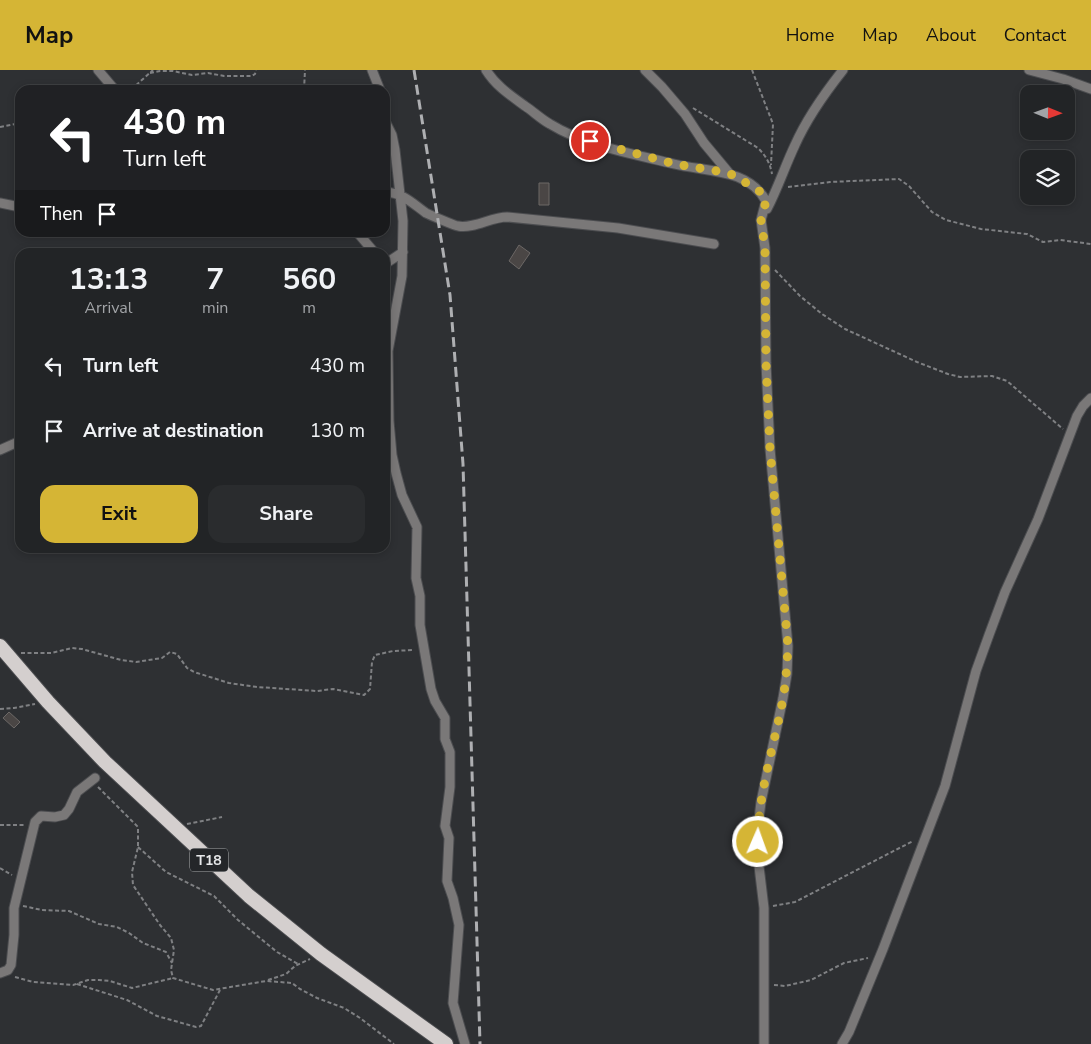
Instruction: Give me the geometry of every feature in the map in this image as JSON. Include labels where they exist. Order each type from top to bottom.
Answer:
[{"type":"highway","name":"T18","points":[[2,651],[105,762],[249,896],[321,954],[446,1044]]},
{"type":"street","points":[[98,70],[112,85]]},
{"type":"street","points":[[372,70],[378,85]]},
{"type":"street","points":[[486,70],[496,84],[505,92],[549,124],[576,137],[675,164],[729,173]]},
{"type":"street","points":[[645,70],[685,114],[704,143],[729,173],[762,193],[766,201],[761,220],[765,248],[766,363],[770,449],[788,646],[787,674],[761,802],[758,826],[758,858],[764,908],[764,1044]]},
{"type":"street","points":[[761,220],[778,188],[807,121],[842,70]]},
{"type":"street","points":[[1029,70],[1091,89]]},
{"type":"street","points":[[390,132],[394,140],[403,221],[403,252],[399,299],[390,342]]},
{"type":"street","points":[[390,193],[401,195],[426,213],[460,227],[507,217],[618,228],[714,244]]},
{"type":"street","points":[[0,203],[15,206]]},
{"type":"street","points":[[361,237],[371,248]]},
{"type":"street","points":[[390,261],[403,252]]},
{"type":"street","points":[[842,1044],[883,949],[929,831],[945,786],[976,671],[1005,592],[1038,519],[1077,416],[1091,398]]},
{"type":"street","points":[[390,433],[392,456],[402,495],[417,527],[416,582],[420,596],[420,626],[432,694],[445,718],[446,739],[450,752],[450,787],[445,829],[449,838],[447,880],[453,898],[458,925],[453,1003],[465,1044]]},
{"type":"street","points":[[0,450],[15,443]]},
{"type":"street","points":[[4,974],[11,965],[14,910],[34,826],[40,816],[55,817],[64,815],[77,792],[95,778]]},
{"type":"path","points":[[135,85],[153,70]]},
{"type":"path","points":[[150,73],[173,71],[192,76],[208,73],[224,76],[252,76],[256,70]]},
{"type":"path","points":[[304,85],[305,70]]},
{"type":"path","points":[[752,70],[773,124],[771,165],[773,177]]},
{"type":"path","points":[[691,106],[754,145],[765,155],[771,165]]},
{"type":"path","points":[[0,127],[15,124]]},
{"type":"path","points":[[778,188],[830,182],[899,179],[909,186],[932,212],[946,220],[981,229],[1028,234],[1043,242],[1060,240],[1091,244]]},
{"type":"path","points":[[765,261],[800,296],[822,314],[845,329],[948,374],[960,377],[992,376],[1007,381],[1070,435]]},
{"type":"path","points":[[2,651],[51,653],[72,648],[136,662],[158,659],[170,652],[174,652],[187,668],[194,672],[229,683],[257,687],[317,691],[333,690],[364,695],[370,690],[372,662],[375,656],[394,651],[425,649]]},
{"type":"path","points":[[0,709],[48,702]]},
{"type":"path","points":[[95,778],[96,785],[138,828],[138,847],[133,863],[133,885],[171,938],[174,950],[171,970],[173,978]]},
{"type":"path","points":[[173,826],[222,817]]},
{"type":"path","points":[[0,825],[34,826]]},
{"type":"path","points":[[764,908],[795,902],[877,861],[929,831]]},
{"type":"path","points":[[138,847],[166,872],[214,896],[238,920],[277,952],[298,964]]},
{"type":"path","points":[[0,868],[20,880]]},
{"type":"path","points":[[14,910],[27,906],[42,910],[69,911],[99,924],[117,927],[144,943],[166,952],[173,965]]},
{"type":"path","points":[[764,985],[785,986],[811,980],[844,963],[874,955],[883,949]]},
{"type":"path","points":[[266,982],[286,974],[298,964],[321,954]]},
{"type":"path","points":[[4,974],[33,982],[73,985],[88,980],[99,980],[110,981],[132,988],[173,978],[213,990],[285,981],[295,984],[309,994],[344,1008],[394,1044]]},
{"type":"path","points":[[77,983],[105,994],[128,1000],[157,1016],[196,1027],[201,1026],[220,990]]},
{"type":"building","points":[[539,183],[549,183],[549,205],[539,205]]},
{"type":"building","points":[[519,245],[530,253],[519,269],[509,261]]},
{"type":"building","points":[[9,712],[20,722],[14,728],[3,718]]},
{"type":"railway","points":[[414,70],[450,295],[463,464],[480,1044]]},
{"type":"route","points":[[590,141],[675,164],[729,173],[762,193],[766,201],[761,220],[765,248],[766,363],[770,449],[788,646],[787,674],[761,802],[758,842]]}]
